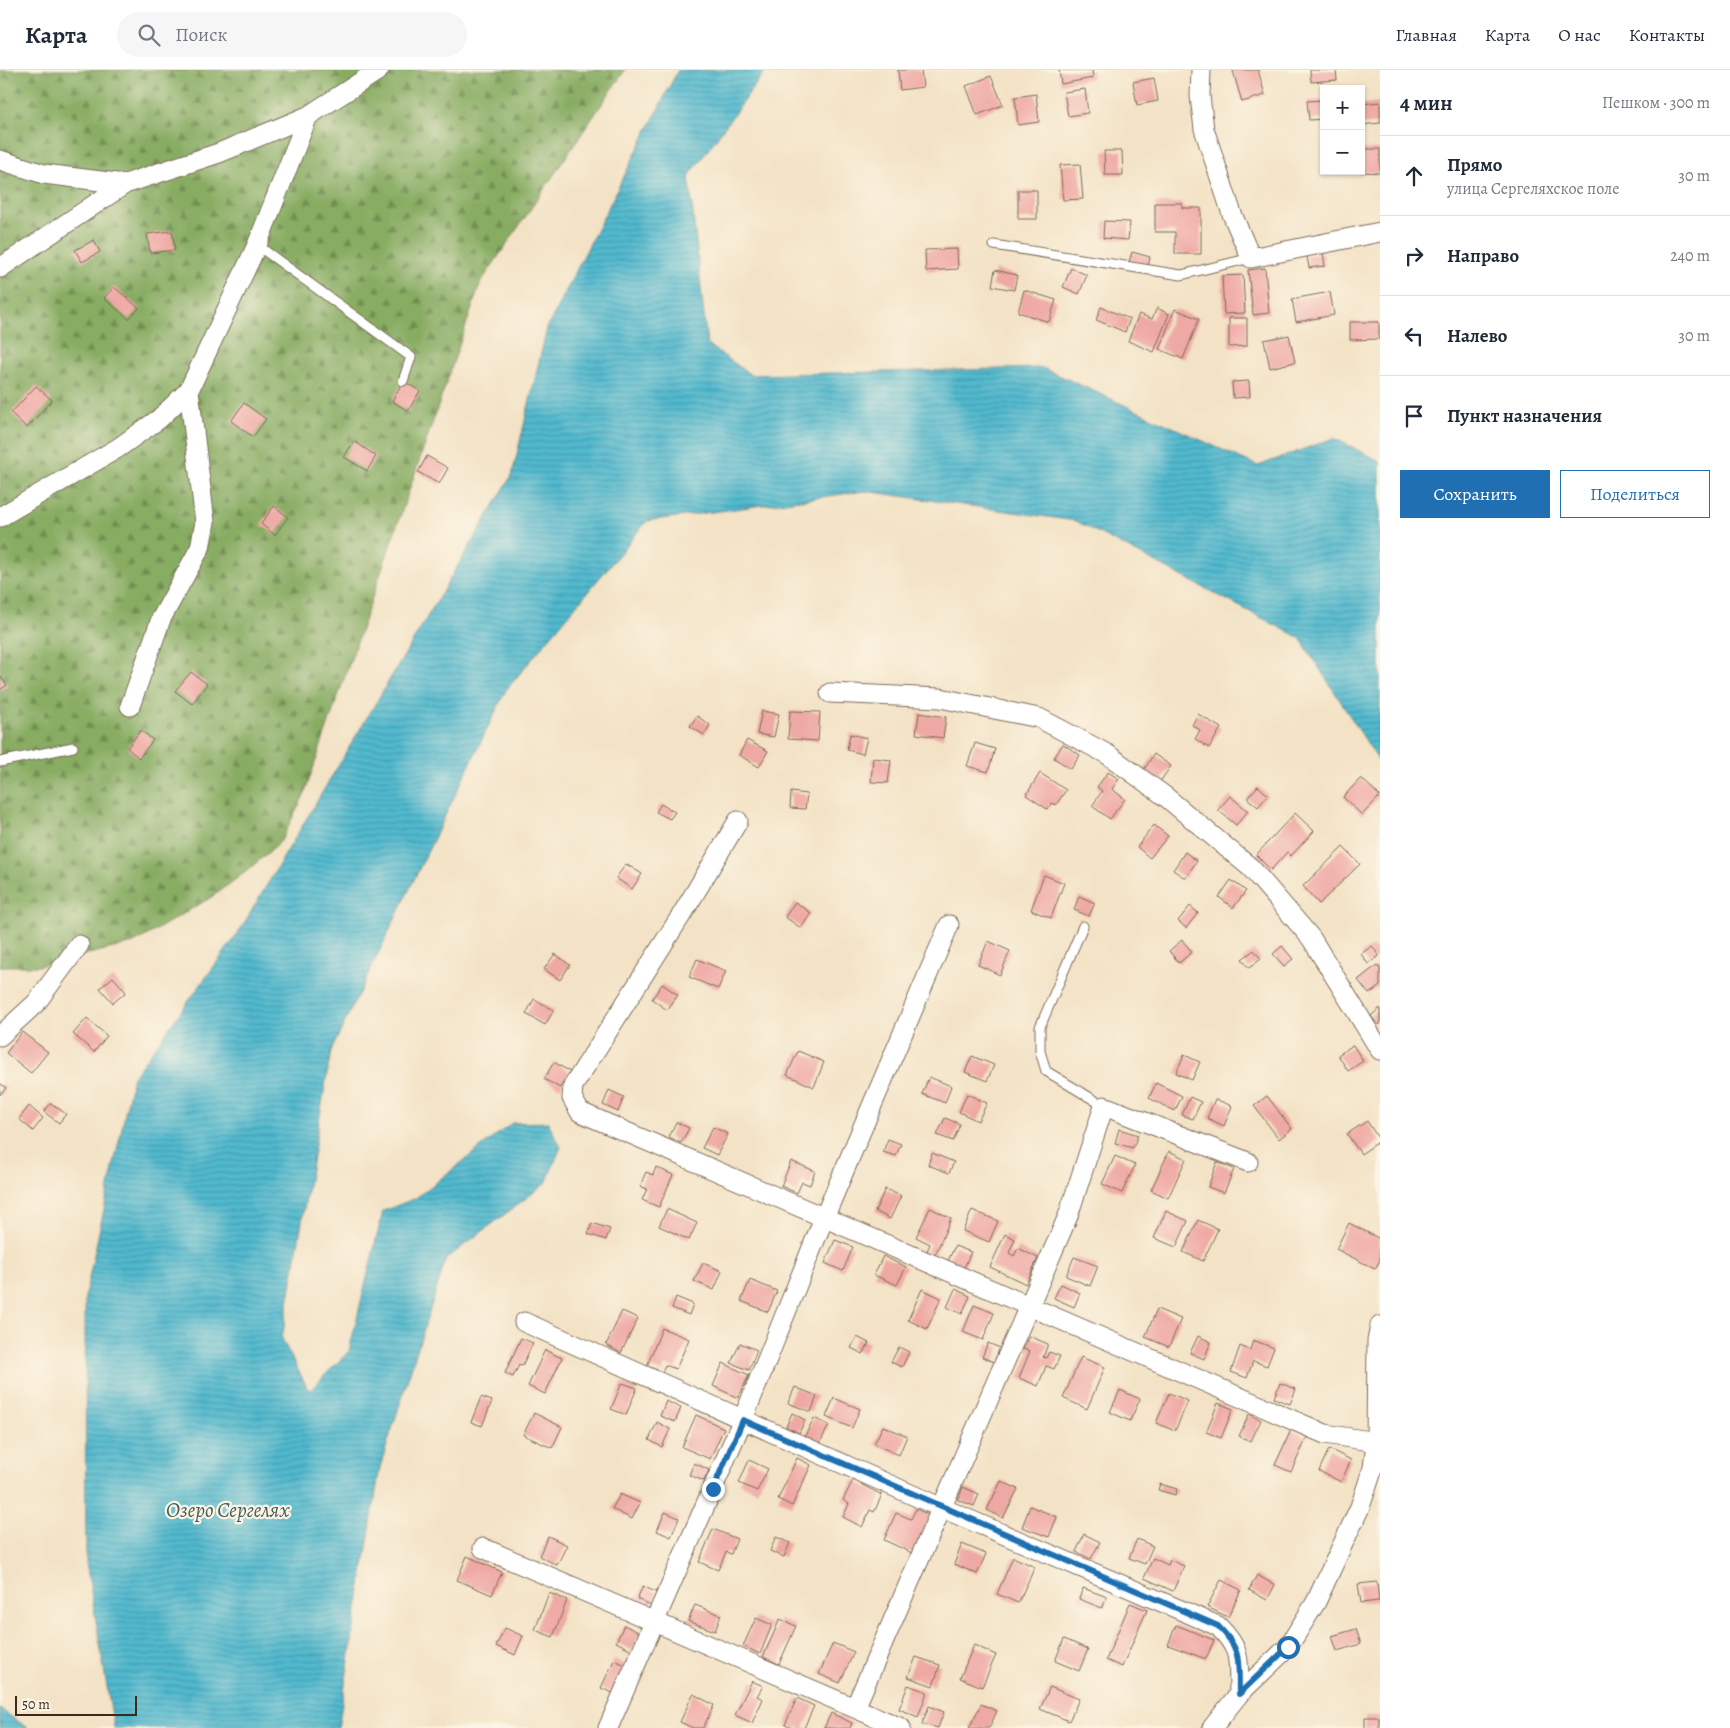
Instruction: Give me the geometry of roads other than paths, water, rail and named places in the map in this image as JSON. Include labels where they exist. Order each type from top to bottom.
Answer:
[{"type":"street","points":[[0,268],[125,184],[219,153],[308,116],[379,70]]},
{"type":"street","points":[[1201,70],[1200,96],[1204,129],[1232,214],[1251,258],[1380,232]]},
{"type":"street","points":[[0,517],[118,448],[159,419],[189,390],[257,245],[308,116]]},
{"type":"street","points":[[0,160],[44,174],[125,184]]},
{"type":"street","points":[[130,706],[161,619],[200,548],[205,522],[189,390]]},
{"type":"street","points":[[830,693],[940,698],[1039,718],[1107,754],[1166,797],[1250,868],[1311,938],[1380,1050]]},
{"type":"street","points":[[738,821],[684,911],[573,1086],[572,1098],[580,1112],[1325,1434],[1376,1442]]},
{"type":"street","points":[[608,1728],[743,1420],[824,1218],[950,926]]},
{"type":"street","points":[[0,1036],[36,1003],[79,945]]},
{"type":"street","points":[[855,1708],[1068,1216],[1104,1106],[1248,1162]]},
{"type":"street","points":[[524,1322],[942,1508],[1218,1626],[1231,1639],[1238,1652],[1239,1694]]},
{"type":"street","points":[[1212,1728],[1239,1694],[1288,1647],[1316,1602],[1360,1507],[1373,1468],[1376,1442],[1377,1341],[1380,1326]]},
{"type":"street","points":[[483,1548],[901,1728]]},
{"type":"lane","points":[[257,245],[411,357],[403,382]]},
{"type":"lane","points":[[994,245],[1181,275],[1251,258]]},
{"type":"lane","points":[[0,762],[74,747]]},
{"type":"lane","points":[[1083,926],[1040,1027],[1040,1051],[1046,1071],[1104,1106]]},
{"type":"water","name":"Озеро Сергелях","points":[[678,70],[766,70],[689,176],[707,344],[751,375],[1043,368],[1258,466],[1334,438],[1380,461],[1380,763],[1300,638],[1076,521],[865,491],[647,521],[506,690],[331,1051],[282,1339],[309,1391],[349,1351],[383,1211],[416,1198],[512,1123],[548,1122],[561,1147],[546,1183],[446,1259],[380,1467],[338,1728],[114,1728],[86,1562],[85,1296],[133,1077],[237,935],[512,475],[547,328]]},
{"type":"water","points":[[0,1709],[28,1728],[0,1728]]}]
